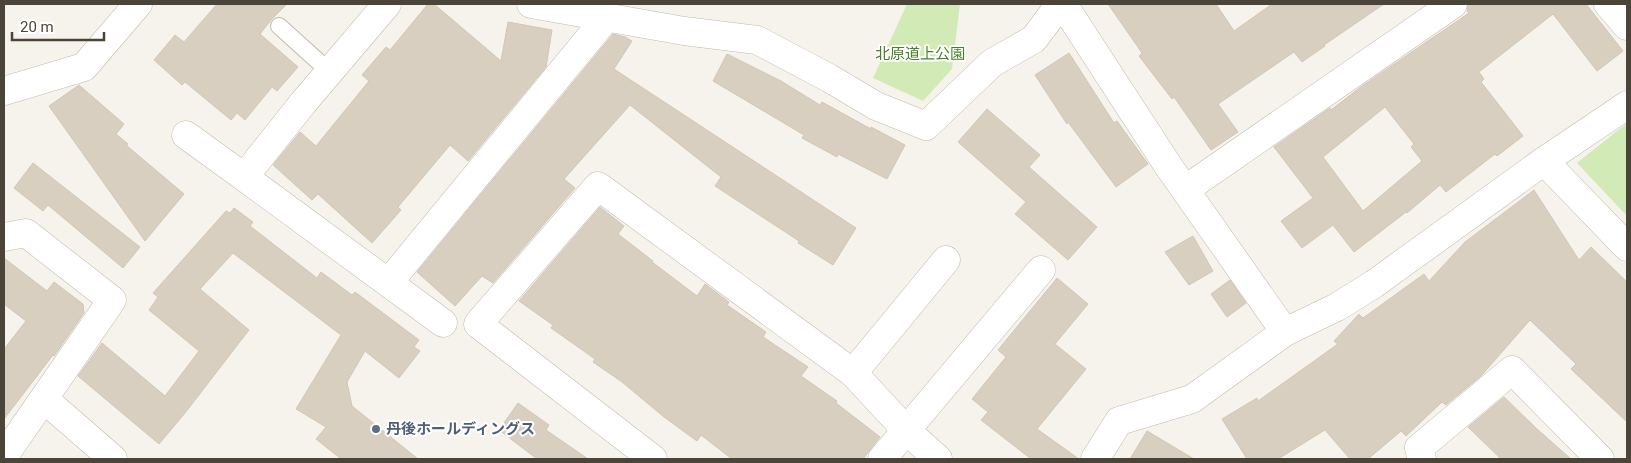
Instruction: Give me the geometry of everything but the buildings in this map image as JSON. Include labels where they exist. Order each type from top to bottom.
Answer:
[{"type":"street","points":[[4,91],[84,67],[138,4]]},
{"type":"street","points":[[244,177],[387,4]]},
{"type":"street","points":[[531,4],[684,31],[757,40],[829,78],[876,106],[926,126],[992,63],[1034,39],[1062,4],[1169,167],[1285,332]]},
{"type":"street","points":[[1186,189],[1452,4]]},
{"type":"street","points":[[1608,4],[1627,26]]},
{"type":"street","points":[[390,282],[606,18]]},
{"type":"street","points":[[1095,459],[1119,421],[1192,399],[1285,332],[1337,307],[1374,284],[1544,161],[1627,106]]},
{"type":"street","points":[[186,135],[390,282],[443,323]]},
{"type":"street","points":[[1544,161],[1627,247]]},
{"type":"street","points":[[653,459],[478,324],[598,186],[853,374],[906,430],[938,459]]},
{"type":"street","points":[[4,237],[26,233],[112,300],[4,456]]},
{"type":"street","points":[[853,374],[946,260]]},
{"type":"street","points":[[882,459],[1041,270]]},
{"type":"street","points":[[1422,459],[1419,448],[1512,370],[1600,459]]},
{"type":"street","points":[[44,399],[113,459]]},
{"type":"lane","points":[[279,26],[330,72]]},
{"type":"green space","name":"北原道上公園","points":[[907,4],[960,4],[952,69],[923,101],[873,78]]},
{"type":"green space","points":[[1627,123],[1627,216],[1577,163]]},
{"type":"place","name":"丹後ホールディングス","points":[[376,429]]}]
